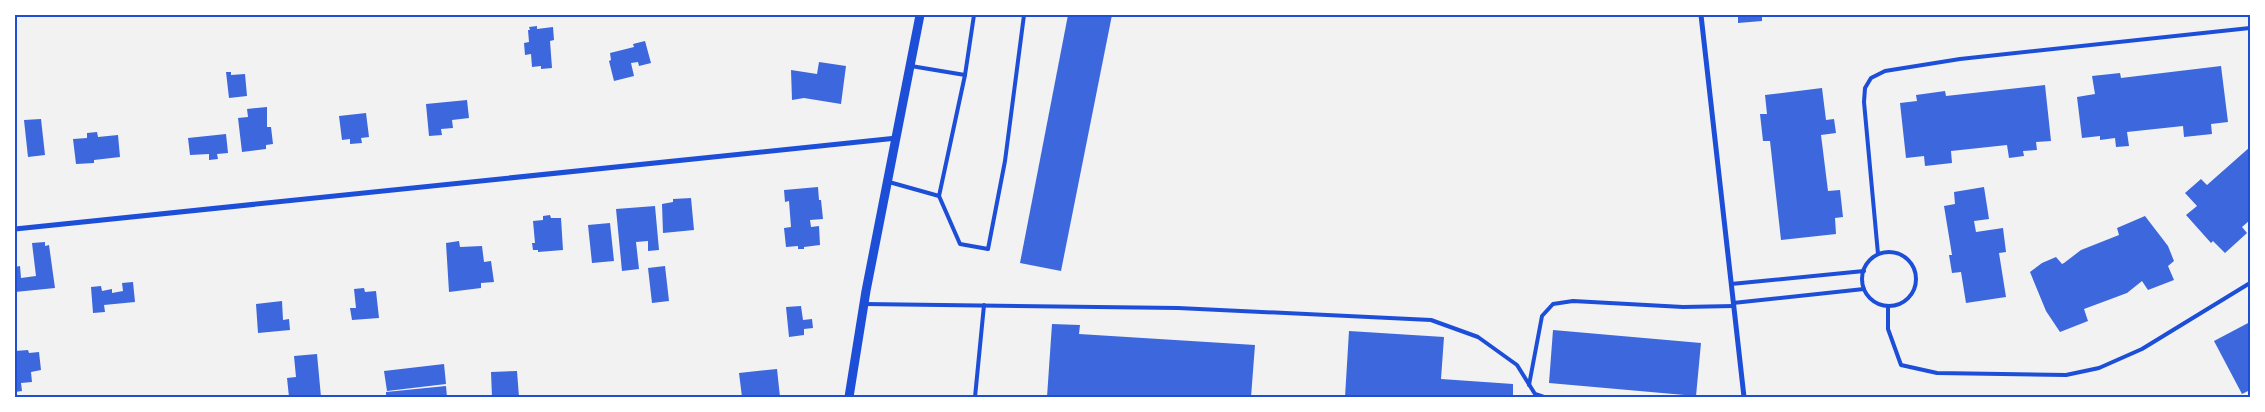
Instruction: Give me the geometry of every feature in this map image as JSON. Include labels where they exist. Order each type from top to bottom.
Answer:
[{"type":"street","points":[[848,397],[864,304],[920,15]]},
{"type":"street","points":[[1702,15],[1744,397]]},
{"type":"street","points":[[15,229],[897,138]]},
{"type":"lane","points":[[974,15],[965,75],[939,196],[960,244],[988,249],[1005,161],[1024,15]]},
{"type":"lane","points":[[1878,254],[1864,102],[1865,88],[1871,78],[1885,71],[1960,59],[2250,28]]},
{"type":"lane","points":[[910,66],[965,75]]},
{"type":"lane","points":[[888,182],[939,196]]},
{"type":"lane","points":[[1886,252],[1903,256],[1914,269],[1915,286],[1911,294],[1897,305],[1888,306],[1872,299],[1864,289],[1864,271],[1870,260],[1878,254],[1886,252]]},
{"type":"lane","points":[[1731,284],[1864,271]]},
{"type":"lane","points":[[1888,306],[1888,329],[1901,365],[1937,373],[2066,375],[2099,368],[2142,349],[2250,283]]},
{"type":"lane","points":[[1529,385],[1542,316],[1553,304],[1573,301],[1683,308],[1734,305],[1864,289]]},
{"type":"lane","points":[[864,304],[1178,308],[1431,320],[1478,337],[1517,365],[1535,394],[1544,397]]},
{"type":"lane","points":[[975,397],[984,305]]},
{"type":"building","points":[[1068,15],[1112,15],[1061,271],[1020,263]]},
{"type":"building","points":[[1738,15],[1762,15],[1762,21],[1738,23]]},
{"type":"building","points":[[537,26],[537,29],[553,27],[554,40],[550,41],[552,68],[541,69],[541,66],[532,67],[531,54],[525,55],[524,43],[529,42],[529,27]]},
{"type":"building","points":[[645,41],[651,63],[639,66],[638,62],[631,63],[634,76],[614,81],[609,61],[611,60],[610,53],[634,47],[633,44]]},
{"type":"building","points":[[819,62],[846,66],[841,104],[804,98],[792,100],[791,70],[817,74]]},
{"type":"building","points":[[2221,66],[2228,122],[2211,124],[2212,134],[2184,137],[2183,126],[2127,132],[2129,146],[2116,147],[2115,138],[2100,140],[2100,136],[2082,138],[2077,97],[2095,94],[2092,76],[2120,73],[2121,78]]},
{"type":"building","points":[[226,72],[231,72],[231,75],[245,74],[247,96],[229,98]]},
{"type":"building","points":[[2045,85],[2051,141],[2036,142],[2037,150],[2023,151],[2024,156],[2009,158],[2007,145],[1951,151],[1952,163],[1925,166],[1924,156],[1906,158],[1900,103],[1917,101],[1916,95],[1945,91],[1946,96]]},
{"type":"building","points":[[1822,88],[1826,120],[1834,119],[1836,133],[1821,135],[1828,191],[1840,190],[1843,217],[1835,218],[1836,234],[1781,240],[1770,141],[1763,141],[1760,114],[1767,114],[1765,95]]},
{"type":"building","points":[[467,100],[469,118],[452,120],[453,128],[441,129],[442,135],[429,136],[426,104]]},
{"type":"building","points":[[267,107],[267,127],[271,127],[273,144],[266,145],[266,149],[242,152],[238,118],[248,117],[247,109]]},
{"type":"building","points":[[366,113],[369,137],[361,138],[362,143],[350,144],[350,139],[342,140],[339,116]]},
{"type":"building","points":[[41,119],[45,155],[28,157],[24,120]]},
{"type":"building","points":[[97,132],[98,137],[118,135],[120,157],[94,160],[94,163],[76,164],[73,139],[87,138],[87,133]]},
{"type":"building","points":[[226,134],[228,153],[217,154],[218,159],[209,160],[209,154],[190,155],[188,138]]},
{"type":"building","points":[[2250,147],[2250,220],[2242,227],[2247,233],[2225,253],[2213,241],[2211,243],[2186,215],[2197,206],[2185,193],[2201,179],[2207,185]]},
{"type":"building","points":[[818,187],[823,219],[810,220],[811,227],[819,226],[820,245],[804,247],[804,249],[798,249],[798,246],[786,247],[784,228],[791,227],[789,201],[785,202],[784,190]]},
{"type":"building","points":[[1984,187],[1989,219],[1974,221],[1976,232],[2003,228],[2006,252],[1999,253],[2006,297],[1966,303],[1961,272],[1952,273],[1949,255],[1952,255],[1944,206],[1955,204],[1954,192]]},
{"type":"building","points":[[691,198],[694,230],[663,233],[662,204],[673,202],[673,199]]},
{"type":"building","points":[[655,206],[659,250],[648,251],[648,241],[636,242],[639,269],[622,271],[616,209]]},
{"type":"building","points":[[550,215],[551,218],[561,218],[563,250],[538,252],[538,250],[533,250],[532,243],[535,243],[533,221],[543,220],[543,216]]},
{"type":"building","points":[[2145,216],[2168,246],[2174,261],[2168,266],[2174,280],[2148,290],[2142,281],[2127,293],[2084,309],[2088,321],[2060,332],[2046,311],[2030,272],[2042,263],[2056,257],[2062,264],[2081,250],[2119,235],[2117,228]]},
{"type":"building","points":[[610,223],[614,261],[592,263],[588,225]]},
{"type":"building","points":[[459,241],[460,247],[482,246],[484,262],[491,261],[494,282],[481,283],[481,288],[449,292],[446,243]]},
{"type":"building","points":[[45,242],[45,246],[49,245],[55,288],[15,292],[15,267],[20,266],[21,278],[36,276],[32,243]]},
{"type":"building","points":[[665,266],[669,301],[652,303],[648,268]]},
{"type":"building","points":[[133,282],[135,302],[104,305],[105,312],[93,313],[91,287],[101,286],[102,291],[112,289],[112,293],[123,291],[122,283]]},
{"type":"building","points":[[364,288],[365,292],[376,291],[379,318],[352,320],[350,308],[356,308],[354,289]]},
{"type":"building","points":[[282,301],[283,320],[289,319],[290,330],[258,333],[256,304]]},
{"type":"building","points":[[801,306],[803,320],[812,319],[813,328],[804,329],[804,335],[789,337],[786,307]]},
{"type":"building","points":[[2250,322],[2250,390],[2242,394],[2214,341]]},
{"type":"building","points":[[1052,324],[1080,325],[1079,334],[1255,345],[1251,397],[1047,397]]},
{"type":"building","points":[[1553,330],[1701,343],[1696,396],[1549,383]]},
{"type":"building","points":[[1349,331],[1444,337],[1441,379],[1513,384],[1513,397],[1345,397]]},
{"type":"building","points":[[28,350],[29,353],[39,352],[41,370],[31,372],[32,382],[21,383],[22,391],[15,392],[15,351]]},
{"type":"building","points":[[317,354],[321,397],[289,397],[287,378],[296,377],[294,356]]},
{"type":"building","points":[[444,364],[446,384],[387,391],[384,371]]},
{"type":"building","points":[[777,369],[780,397],[742,397],[739,373]]},
{"type":"building","points":[[517,371],[519,397],[492,397],[491,372]]},
{"type":"building","points":[[446,386],[447,397],[386,397],[386,392]]}]
